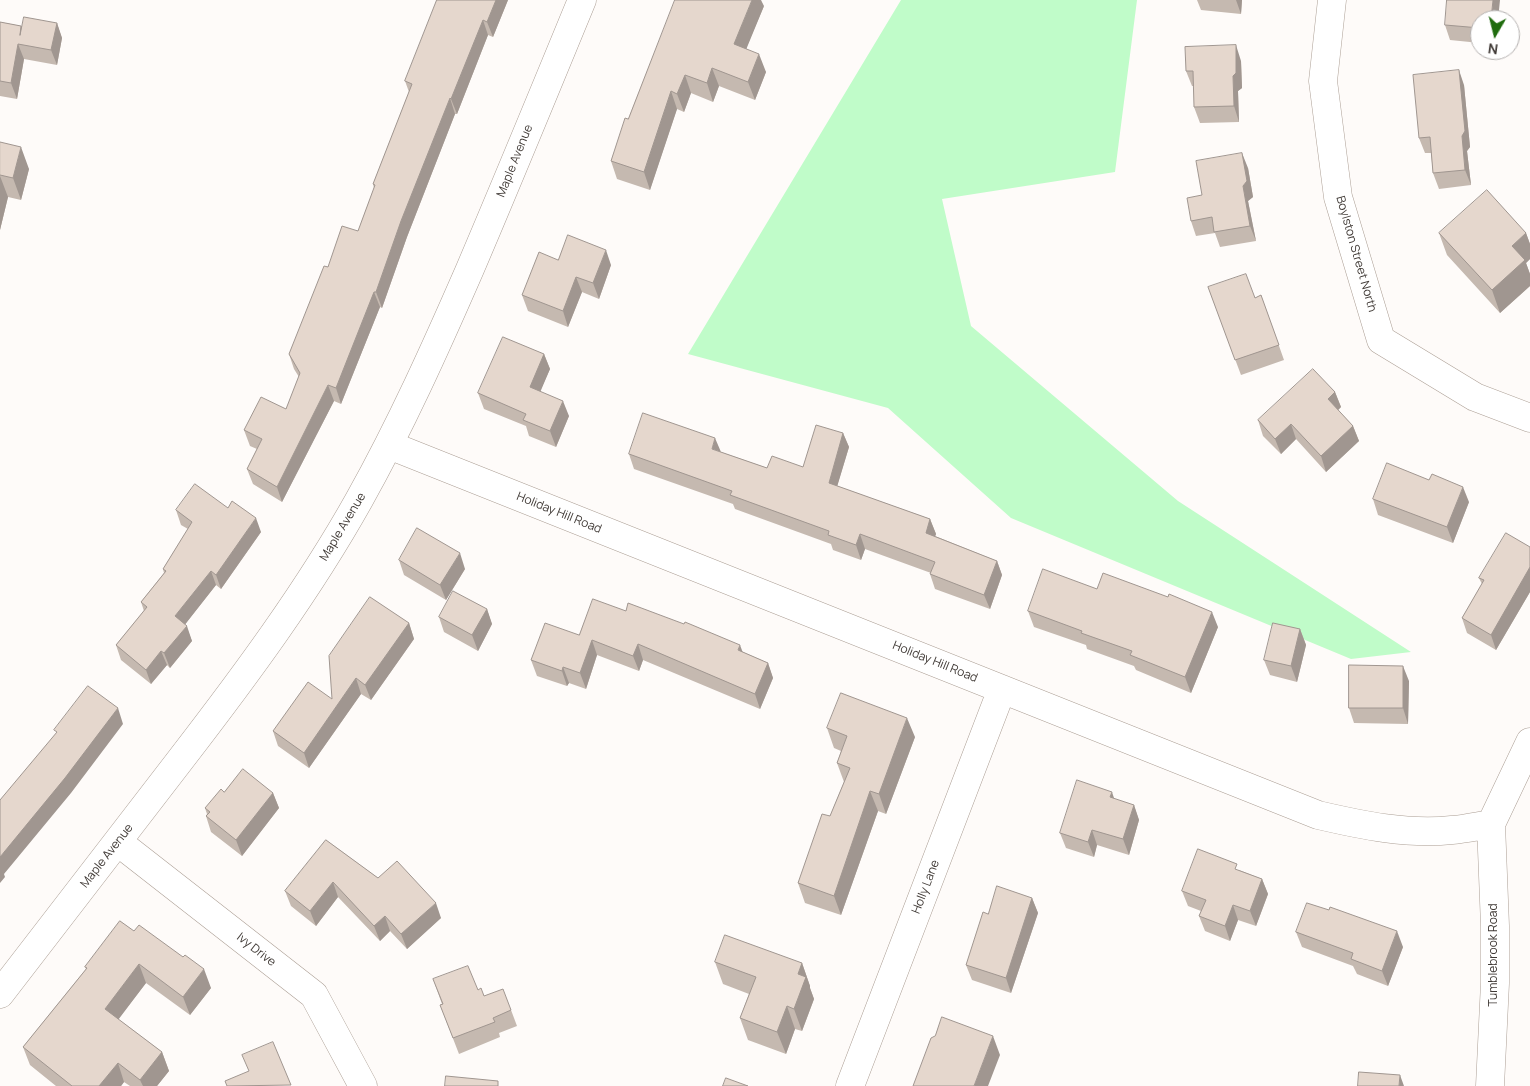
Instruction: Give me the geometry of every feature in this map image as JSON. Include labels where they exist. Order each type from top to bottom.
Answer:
[{"type":"street","name":"Maple Avenue","points":[[0,994],[118,842],[274,634],[320,565],[358,502],[424,374],[454,307],[582,0]]},
{"type":"street","name":"Boylston Street North","points":[[1332,0],[1323,82],[1338,197],[1381,340],[1475,396],[1530,418]]},
{"type":"street","name":"Holiday Hill Road","points":[[389,445],[1318,815],[1363,825],[1406,830],[1452,831],[1491,824]]},
{"type":"street","name":"Holly Lane","points":[[850,1086],[1002,689]]},
{"type":"street","points":[[1491,824],[1530,742]]},
{"type":"street","name":"Tumblebrook Road","points":[[1490,1086],[1495,983],[1491,824]]},
{"type":"street","name":"Ivy Drive","points":[[118,842],[314,996],[363,1086]]},
{"type":"green space","points":[[901,0],[1137,0],[1115,172],[942,199],[971,326],[1178,501],[1411,652],[1351,659],[1011,518],[888,408],[688,354]]},
{"type":"building","points":[[437,0],[496,0],[487,22],[483,20],[450,98],[401,221],[376,292],[374,292],[336,388],[328,385],[277,487],[247,469],[262,439],[244,430],[261,397],[286,409],[300,373],[289,354],[324,266],[328,267],[342,226],[358,231],[375,185],[373,184],[412,84],[405,81]]},
{"type":"building","points":[[675,0],[752,0],[734,44],[759,54],[748,82],[712,68],[707,83],[685,75],[677,94],[671,91],[644,172],[611,161],[625,118],[628,119]]},
{"type":"building","points":[[1447,0],[1493,0],[1492,10],[1470,10],[1470,27],[1445,25]]},
{"type":"building","points":[[24,17],[57,23],[51,50],[18,44],[11,83],[0,81],[0,22],[21,26],[20,35]]},
{"type":"building","points":[[1236,45],[1236,73],[1233,76],[1234,106],[1194,107],[1193,71],[1186,71],[1185,47]]},
{"type":"building","points":[[1459,70],[1465,131],[1462,136],[1465,170],[1433,173],[1430,137],[1419,138],[1413,75]]},
{"type":"building","points":[[0,142],[21,147],[13,178],[0,175]]},
{"type":"building","points":[[1242,153],[1247,181],[1243,186],[1250,226],[1214,232],[1212,217],[1191,221],[1187,198],[1202,195],[1196,161]]},
{"type":"building","points":[[1487,190],[1526,233],[1512,246],[1525,260],[1492,290],[1439,233]]},
{"type":"building","points":[[568,235],[606,250],[593,283],[576,277],[563,311],[522,295],[539,252],[558,260]]},
{"type":"building","points":[[1246,274],[1255,298],[1261,295],[1279,345],[1235,360],[1208,287]]},
{"type":"building","points":[[503,337],[544,354],[530,387],[563,401],[550,431],[523,420],[526,414],[478,393]]},
{"type":"building","points":[[1313,369],[1335,392],[1328,399],[1353,426],[1321,456],[1291,424],[1275,439],[1258,420]]},
{"type":"building","points":[[643,413],[715,438],[712,449],[767,468],[772,456],[803,467],[816,425],[843,433],[829,483],[930,519],[926,533],[997,561],[984,595],[930,574],[935,562],[860,534],[856,545],[828,535],[829,531],[730,495],[732,491],[629,454]]},
{"type":"building","points":[[1387,463],[1429,480],[1432,474],[1463,487],[1447,527],[1373,499]]},
{"type":"building","points":[[195,484],[228,508],[232,501],[256,518],[216,575],[211,571],[175,616],[187,626],[164,653],[161,651],[146,670],[116,645],[147,607],[141,602],[166,571],[163,569],[192,522],[176,510]]},
{"type":"building","points":[[417,528],[460,553],[440,585],[399,560]]},
{"type":"building","points":[[1506,533],[1530,547],[1530,567],[1491,635],[1462,618],[1484,580],[1479,578]]},
{"type":"building","points":[[1043,569],[1097,589],[1103,573],[1168,597],[1169,594],[1212,612],[1185,677],[1130,655],[1132,651],[1081,633],[1082,631],[1028,611]]},
{"type":"building","points":[[453,591],[487,609],[472,635],[439,617]]},
{"type":"building","points":[[370,597],[409,623],[365,685],[356,678],[304,753],[273,731],[308,682],[332,699],[329,656]]},
{"type":"building","points":[[593,599],[626,611],[628,603],[684,624],[685,622],[740,645],[738,650],[768,663],[755,694],[638,644],[633,656],[592,640],[580,673],[563,667],[562,671],[531,660],[545,623],[579,635]]},
{"type":"building","points":[[1273,623],[1300,629],[1291,666],[1264,660]]},
{"type":"building","points":[[1349,665],[1403,666],[1403,708],[1349,708]]},
{"type":"building","points":[[88,686],[118,708],[65,778],[0,857],[0,800],[57,732],[54,730]]},
{"type":"building","points":[[841,693],[907,718],[879,794],[870,791],[834,896],[798,883],[822,814],[830,816],[850,768],[837,763],[847,736],[827,728]]},
{"type":"building","points":[[243,769],[273,793],[236,840],[206,816],[210,812],[205,808],[221,789],[224,792]]},
{"type":"building","points":[[1077,780],[1112,792],[1110,797],[1134,805],[1123,839],[1092,830],[1088,842],[1060,833]]},
{"type":"building","points":[[326,840],[378,878],[397,861],[436,903],[401,934],[385,916],[374,926],[333,882],[310,911],[285,891]]},
{"type":"building","points":[[1198,849],[1237,864],[1235,869],[1262,879],[1250,911],[1233,905],[1225,926],[1199,916],[1206,900],[1182,891]]},
{"type":"building","points":[[997,886],[1032,898],[1006,978],[966,965],[983,912],[988,914]]},
{"type":"building","points":[[1307,903],[1329,910],[1330,907],[1397,931],[1382,971],[1351,959],[1353,953],[1296,932]]},
{"type":"building","points":[[120,921],[134,931],[139,925],[183,957],[185,955],[204,969],[183,997],[139,964],[105,1009],[162,1052],[140,1080],[118,1063],[99,1086],[72,1086],[23,1047],[87,968],[85,967]]},
{"type":"building","points":[[725,935],[802,963],[798,974],[806,977],[794,1009],[787,1006],[777,1032],[740,1018],[756,977],[715,962]]},
{"type":"building","points":[[468,966],[478,990],[481,988],[484,996],[503,989],[511,1010],[493,1018],[495,1022],[453,1038],[440,1005],[443,1004],[433,979]]},
{"type":"building","points":[[942,1017],[993,1036],[974,1086],[913,1086],[931,1038],[935,1036]]},
{"type":"building","points":[[273,1042],[291,1085],[227,1086],[225,1081],[249,1071],[242,1055]]},
{"type":"building","points":[[1359,1072],[1400,1075],[1399,1086],[1358,1086]]},
{"type":"building","points":[[446,1076],[498,1081],[498,1086],[445,1086]]},
{"type":"building","points":[[726,1078],[748,1086],[723,1086]]}]
